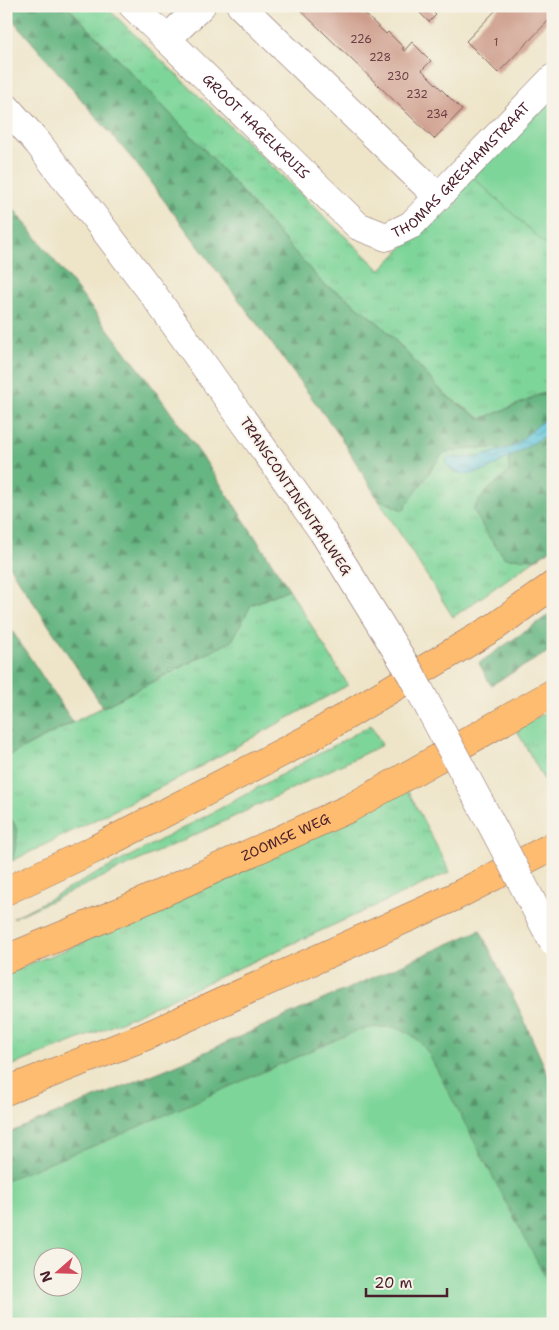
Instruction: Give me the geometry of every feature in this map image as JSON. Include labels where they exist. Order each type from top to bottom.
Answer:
[{"type":"highway","points":[[6,891],[95,849],[306,740],[496,626],[553,585]]},
{"type":"highway","name":"ZOOMSE WEG","points":[[6,958],[124,910],[350,808],[553,693]]},
{"type":"highway","points":[[6,1091],[144,1038],[452,898],[553,846]]},
{"type":"street","name":"GROOT HAGELKRUIS","points":[[133,6],[358,226],[386,237]]},
{"type":"street","points":[[167,39],[201,6]]},
{"type":"street","points":[[241,6],[438,197]]},
{"type":"street","name":"THOMAS GRESHAMSTRAAT","points":[[386,237],[411,225],[553,78]]},
{"type":"street","name":"TRANSCONTINENTAALWEG","points":[[6,107],[38,143],[153,294],[323,532],[411,674],[553,942]]},
{"type":"green space","points":[[6,6],[67,6],[201,146],[324,285],[343,295],[383,327],[445,395],[481,419],[553,388],[553,548],[536,559],[505,558],[488,536],[473,509],[485,493],[509,472],[509,456],[498,448],[470,448],[442,454],[403,510],[378,499],[340,436],[255,321],[135,162],[6,12]]},
{"type":"green space","points":[[67,6],[105,6],[380,270],[553,96],[553,388],[481,419],[445,395],[383,327],[343,295],[324,285],[201,146]]},
{"type":"green space","points":[[553,96],[553,251],[473,177]]},
{"type":"green space","points":[[6,199],[144,375],[206,462],[289,589],[251,605],[232,641],[103,707],[6,561]]},
{"type":"green space","points":[[470,448],[498,448],[509,456],[509,472],[485,493],[505,557],[536,559],[453,617],[378,499],[403,510],[442,454]]},
{"type":"green space","points":[[289,589],[348,685],[183,776],[12,861],[17,836],[15,825],[6,814],[6,757],[231,641],[251,605]]},
{"type":"green space","points":[[553,612],[553,649],[491,685],[479,663]]},
{"type":"green space","points":[[6,622],[73,722],[6,757]]},
{"type":"green space","points":[[553,709],[553,796],[516,729]]},
{"type":"green space","points":[[371,725],[382,745],[227,820],[13,918],[221,808]]},
{"type":"green space","points":[[407,789],[450,872],[107,1028],[6,1068],[6,973],[75,946]]},
{"type":"green space","points":[[6,814],[15,825],[17,836],[12,861],[6,864]]},
{"type":"green space","points":[[480,930],[518,1007],[553,1086],[553,1324],[6,1218],[6,1134],[176,1065]]},
{"type":"green space","points":[[392,1027],[403,1030],[416,1038],[427,1051],[553,1292],[553,1324],[6,1324],[6,1180],[106,1141],[356,1031],[369,1028]]},
{"type":"water","points":[[553,412],[553,429],[537,441],[487,470],[467,475],[453,471],[445,463],[449,457],[479,457],[514,446]]},
{"type":"building","points":[[296,6],[355,6],[386,34],[388,32],[404,48],[402,49],[404,51],[412,42],[431,61],[422,70],[462,110],[434,139]]},
{"type":"building","points":[[419,6],[427,6],[436,15],[429,22],[416,9]]},
{"type":"building","points":[[500,6],[553,6],[553,16],[498,73],[466,41]]}]
